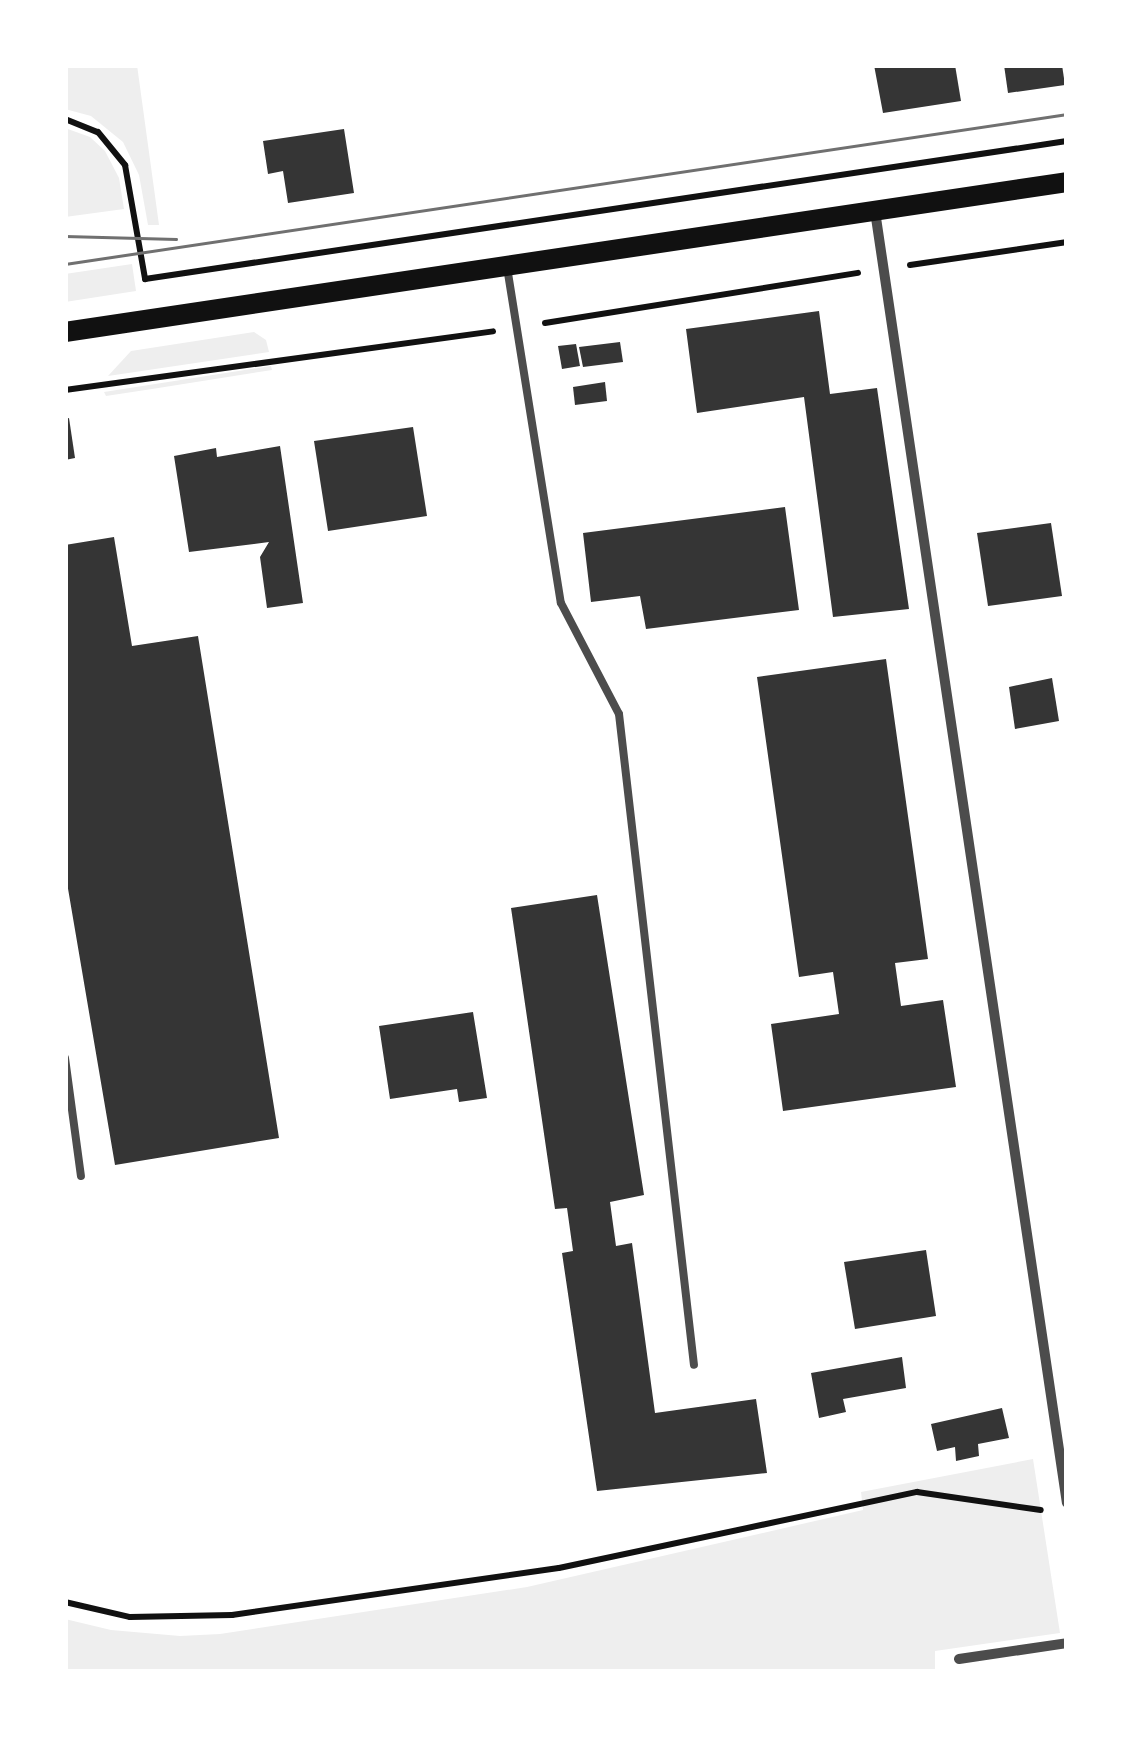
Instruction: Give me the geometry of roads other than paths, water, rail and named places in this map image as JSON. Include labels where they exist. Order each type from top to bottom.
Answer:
[{"type":"main road","points":[[65,332],[1067,182]]},
{"type":"street","points":[[875,211],[1067,1504]]},
{"type":"street","points":[[959,1659],[1067,1644]]},
{"type":"lane","points":[[507,266],[562,603],[620,714],[694,1365]]},
{"type":"lane","points":[[65,1058],[81,1176]]},
{"type":"tram line","points":[[65,264],[1067,114]]},
{"type":"tram line","points":[[65,236],[176,239]]}]
